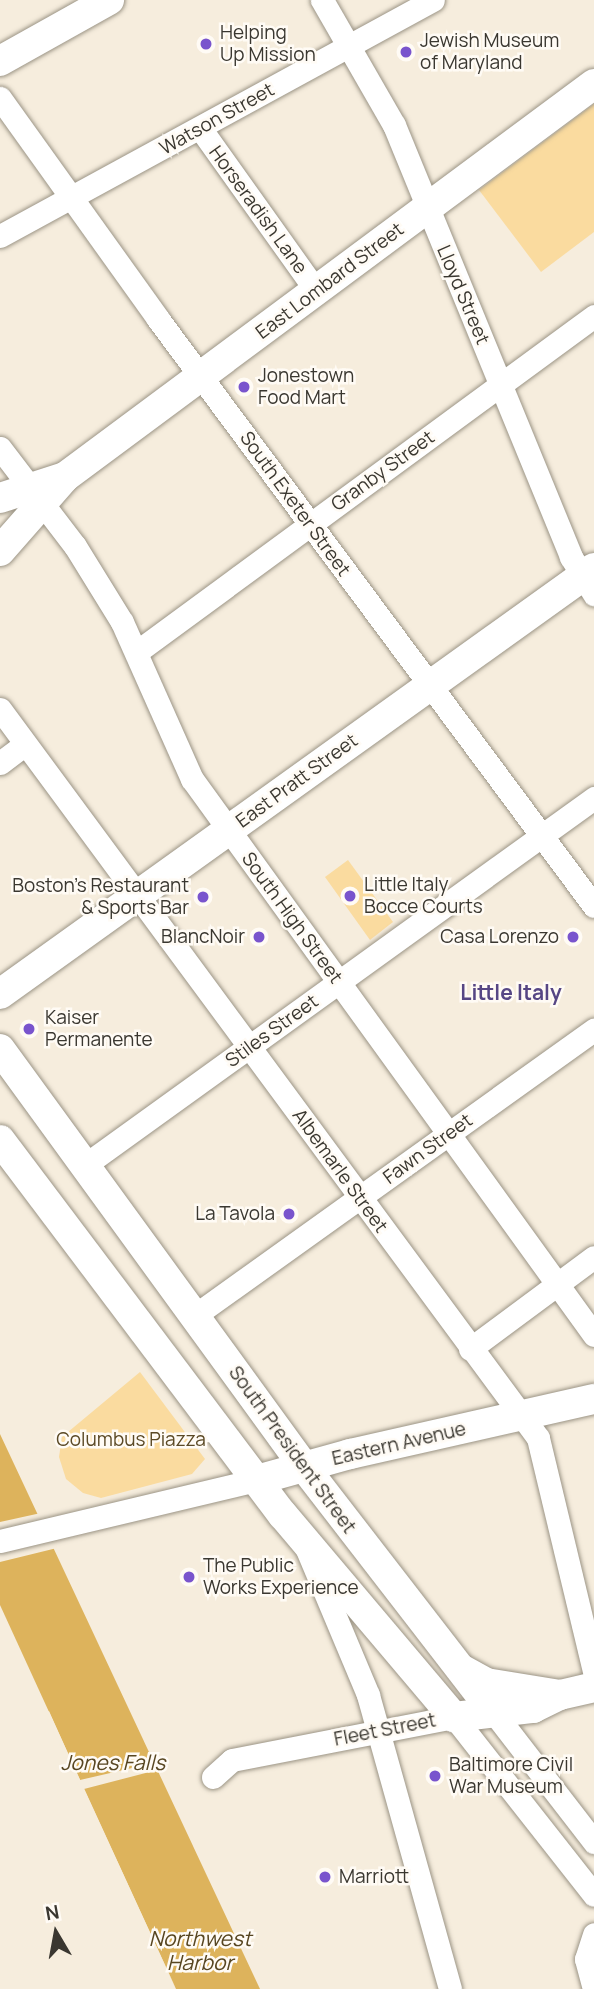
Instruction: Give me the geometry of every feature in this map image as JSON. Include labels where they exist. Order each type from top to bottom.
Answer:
[{"type":"main road","points":[[0,61],[108,0]]},
{"type":"main road","name":"East Lombard Street","points":[[0,551],[37,496],[594,85]]},
{"type":"main road","points":[[0,498],[37,496]]},
{"type":"main road","name":"East Pratt Street","points":[[0,995],[430,685],[590,580]]},
{"type":"main road","name":"South President Street","points":[[0,1049],[305,1468],[492,1710]]},
{"type":"main road","points":[[0,1139],[303,1539],[454,1717]]},
{"type":"main road","name":"Eastern Avenue","points":[[257,1480],[594,1399]]},
{"type":"main road","name":"Fleet Street","points":[[457,1666],[486,1683],[560,1695]]},
{"type":"main road","name":"Fleet Street","points":[[454,1717],[492,1710],[533,1708],[560,1695],[594,1687]]},
{"type":"street","name":"Lloyd Street","points":[[322,0],[394,125],[501,385],[590,580]]},
{"type":"street","name":"Watson Street","points":[[0,236],[432,0]]},
{"type":"street","name":"South Exeter Street","points":[[0,98],[201,377],[594,906]]},
{"type":"street","name":"Horseradish Lane","points":[[200,128],[317,292]]},
{"type":"street","name":"Granby Street","points":[[138,651],[594,316]]},
{"type":"street","name":"South High Street","points":[[0,448],[75,546],[138,651],[192,779],[594,1335]]},
{"type":"street","name":"Albemarle Street","points":[[0,709],[538,1438],[594,1672]]},
{"type":"street","points":[[0,763],[25,744]]},
{"type":"street","name":"Stiles Street","points":[[85,1165],[594,798]]},
{"type":"street","name":"Fawn Street","points":[[194,1316],[594,1030]]},
{"type":"street","points":[[470,1349],[594,1257]]},
{"type":"street","name":"Eastern Avenue","points":[[0,1541],[257,1480]]},
{"type":"street","points":[[303,1539],[359,1669],[450,1989]]},
{"type":"street","name":"South President Street","points":[[492,1710],[594,1842]]},
{"type":"street","points":[[454,1717],[594,1895]]},
{"type":"street","name":"Fleet Street","points":[[213,1777],[232,1760],[454,1717]]},
{"type":"street","points":[[589,1988],[586,1959],[594,1934]]},
{"type":"green space","points":[[594,104],[594,232],[541,272],[479,190]]},
{"type":"green space","points":[[348,860],[393,922],[370,940],[325,877]]},
{"type":"green space","name":"Columbus Piazza","points":[[140,1372],[205,1459],[192,1474],[101,1498],[83,1493],[66,1479],[59,1457],[62,1437]]},
{"type":"water","points":[[0,1434],[260,1989],[176,1989],[0,1605]]},
{"type":"pier","points":[[41,1513],[57,1548],[0,1562],[0,1522]]},
{"type":"pier","points":[[49,1711],[80,1780],[158,1762],[161,1769],[84,1789],[176,1989],[45,1713]]},
{"type":"place","name":"Helping Up Mission","points":[[206,44]]},
{"type":"place","name":"Jewish Museum of Maryland","points":[[406,52]]},
{"type":"place","name":"Jonestown Food Mart","points":[[244,387]]},
{"type":"place","name":"Little Italy Bocce Courts","points":[[350,896]]},
{"type":"place","name":"Boston’s Restaurant & Sports Bar","points":[[203,897]]},
{"type":"place","name":"BlancNoir","points":[[259,937]]},
{"type":"place","name":"Casa Lorenzo","points":[[573,937]]},
{"type":"place","name":"Kaiser Permanente","points":[[29,1029]]},
{"type":"place","name":"La Tavola","points":[[289,1214]]},
{"type":"place","name":"The Public Works Experience","points":[[189,1577]]},
{"type":"place","name":"Baltimore Civil War Museum","points":[[435,1776]]},
{"type":"place","name":"Marriott","points":[[325,1877]]},
{"type":"district","name":"Little Italy","points":[[511,992]]},
{"type":"water label","name":"Jones Falls","points":[[113,1762]]},
{"type":"water label","name":"Northwest Harbor","points":[[200,1950]]}]
